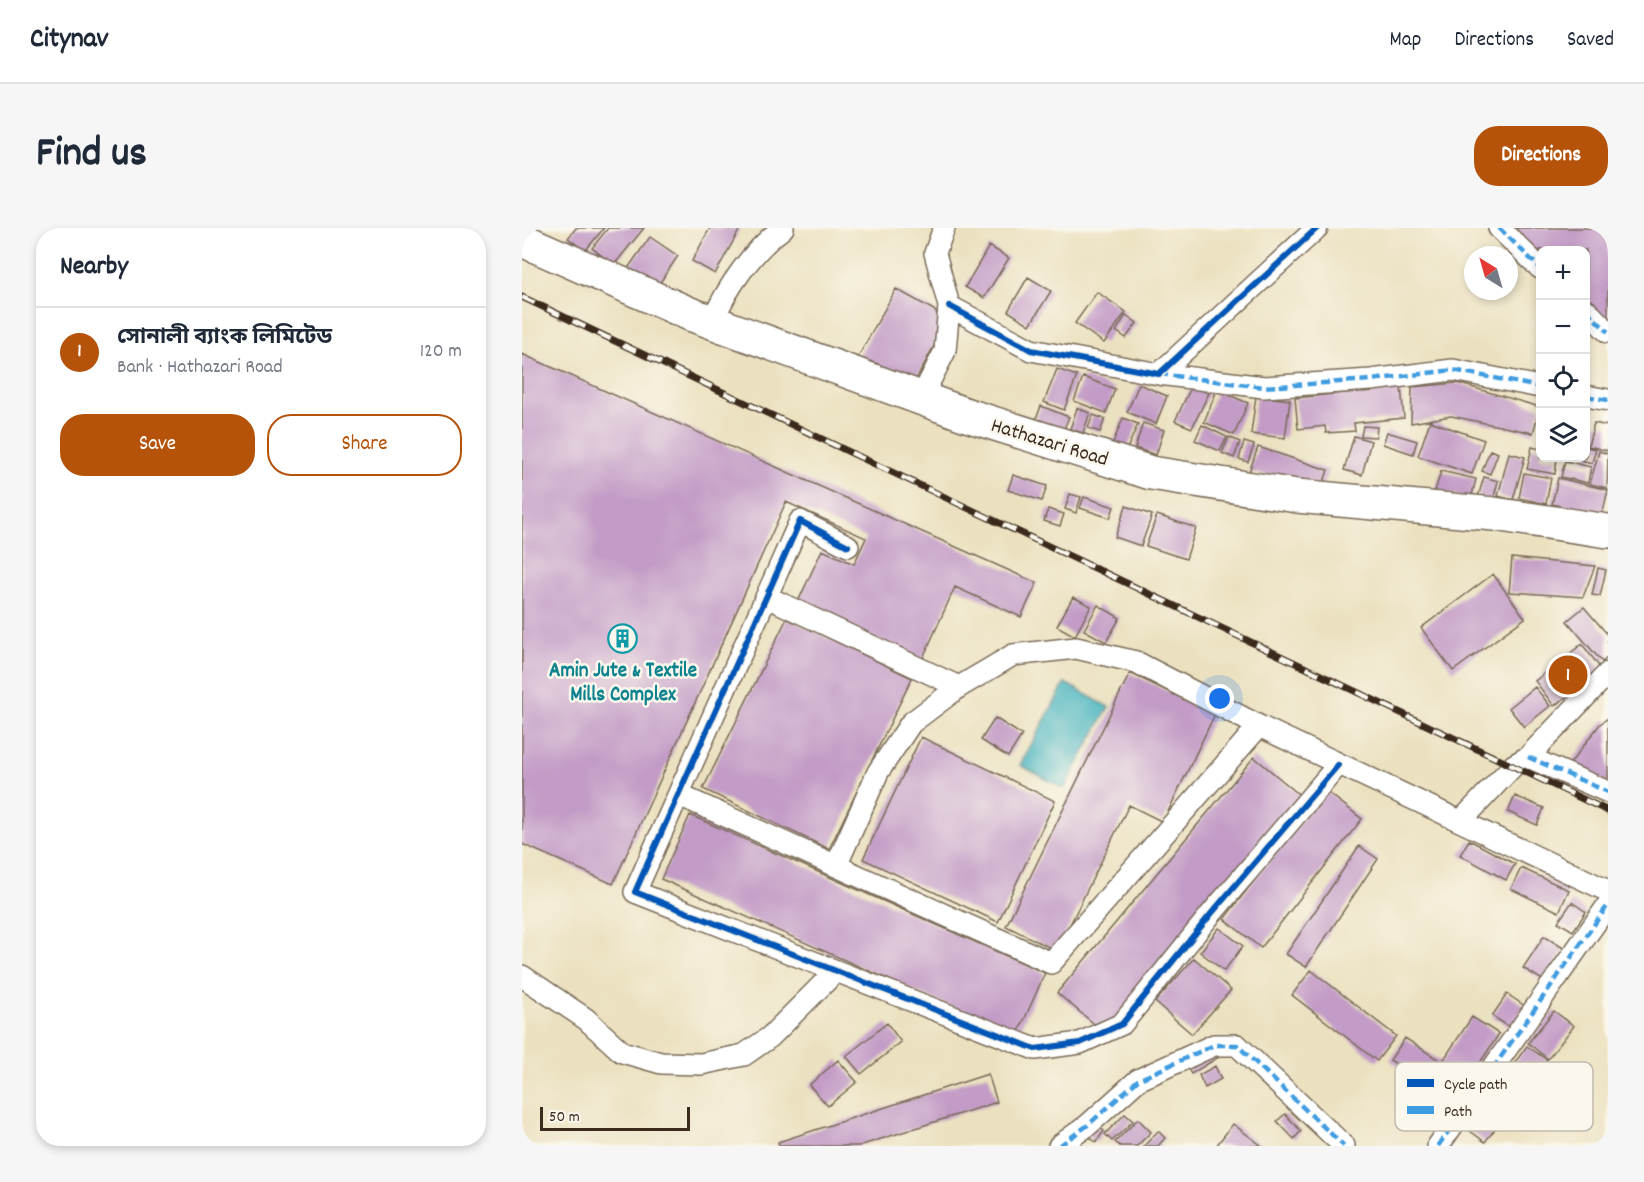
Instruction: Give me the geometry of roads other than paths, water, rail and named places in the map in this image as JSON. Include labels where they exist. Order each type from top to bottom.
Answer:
[{"type":"highway","name":"Hathazari Road","points":[[522,240],[712,321],[967,415],[1151,473],[1298,496],[1494,514],[1608,531]]},
{"type":"highway","name":"Hathazari Road","points":[[522,261],[796,375],[982,440],[1156,492],[1306,516],[1608,547]]},
{"type":"street","points":[[712,321],[745,267],[769,238],[783,228]]},
{"type":"street","points":[[921,398],[945,351],[949,306],[935,253],[944,228]]},
{"type":"street","points":[[1159,374],[1317,228]]},
{"type":"street","points":[[1499,228],[1536,263]]},
{"type":"street","points":[[949,306],[1031,350],[1159,374],[1264,387],[1371,380],[1453,370],[1536,386]]},
{"type":"street","points":[[1590,314],[1608,332]]},
{"type":"street","points":[[1590,397],[1608,400]]},
{"type":"street","points":[[848,546],[800,521],[635,892],[1035,1048],[1080,1043],[1122,1024],[1211,914],[1338,765]]},
{"type":"street","points":[[766,597],[958,687]]},
{"type":"street","points":[[836,866],[878,772],[911,723],[958,687],[1013,655],[1076,648],[1136,662],[1338,765],[1608,891]]},
{"type":"street","points":[[1461,822],[1514,765],[1528,757],[1608,673]]},
{"type":"street","points":[[678,795],[1051,963],[1259,726]]},
{"type":"street","points":[[1528,757],[1608,792]]},
{"type":"street","points":[[1497,1062],[1608,905]]},
{"type":"street","points":[[522,976],[586,1019],[622,1052],[661,1063],[701,1064],[744,1054],[770,1037],[836,971]]},
{"type":"street","points":[[1059,1146],[1088,1125],[1138,1080],[1214,1045],[1226,1044],[1237,1045],[1344,1146]]},
{"type":"street","points":[[1438,1146],[1449,1131]]},
{"type":"water","points":[[1065,683],[1109,707],[1064,789],[1020,765]]},
{"type":"railway","points":[[522,297],[1608,811]]},
{"type":"place","name":"Amin Jute & Textile Mills Complex","points":[[623,638]]},
{"type":"place","name":"সোনালী ব্যাংক লিমিটেড","points":[[1568,675]]}]
